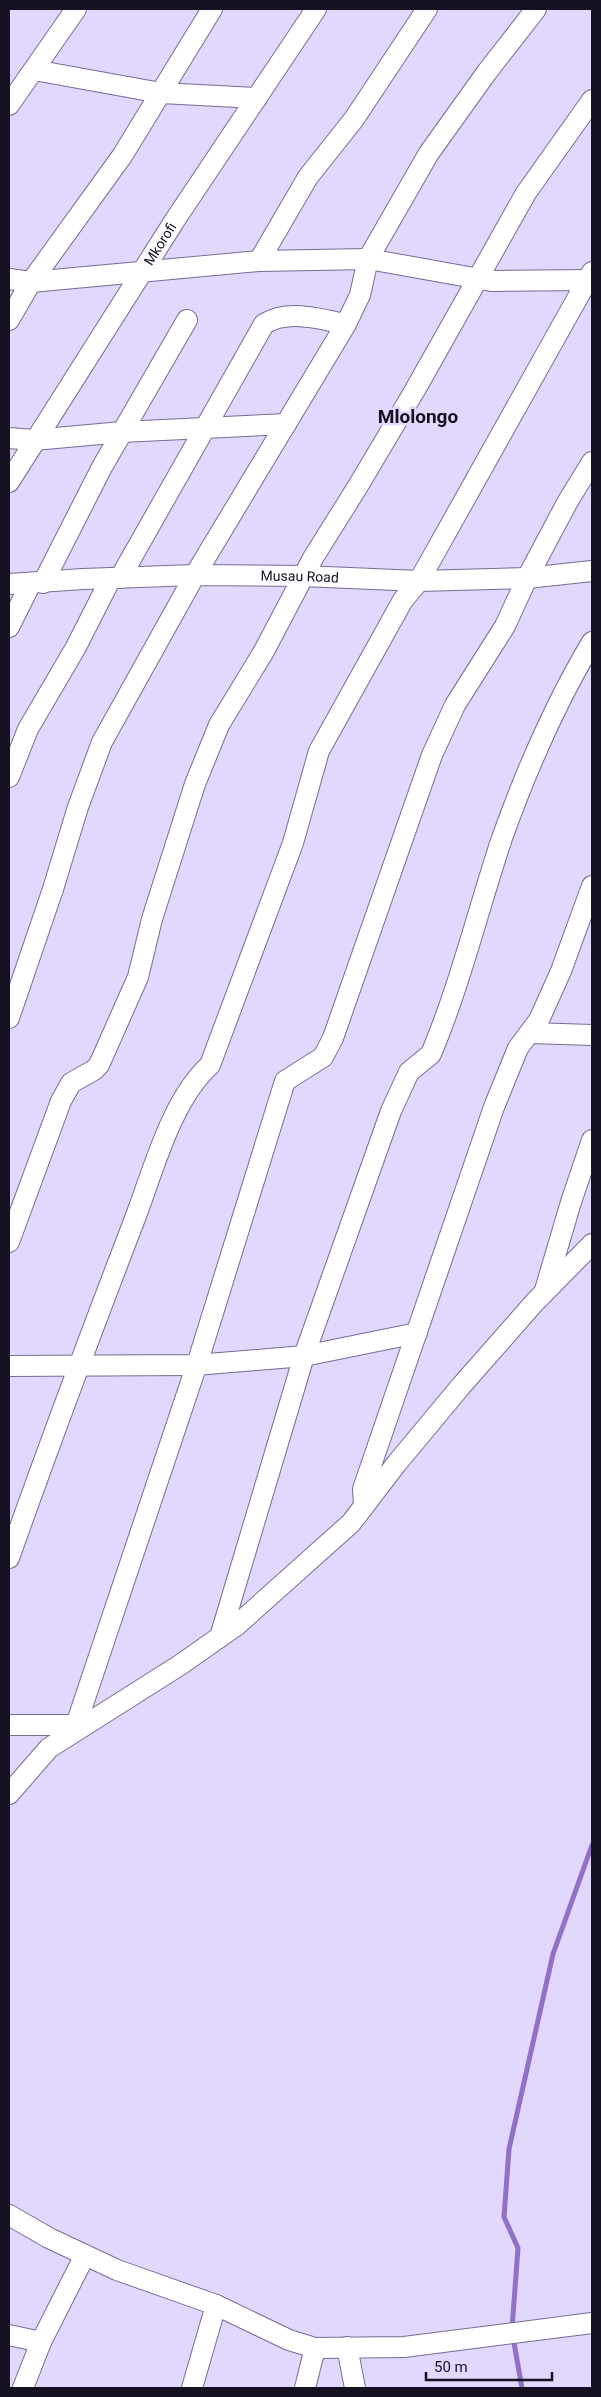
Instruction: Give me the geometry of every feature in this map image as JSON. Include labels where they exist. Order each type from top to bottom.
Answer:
[{"type":"street","points":[[9,105],[76,9]]},
{"type":"street","points":[[9,320],[31,282],[122,156],[212,9]]},
{"type":"street","name":"Mkorofi","points":[[9,482],[142,273],[316,9]]},
{"type":"street","points":[[259,261],[308,177],[354,119],[427,9]]},
{"type":"street","points":[[9,1018],[54,889],[78,807],[102,742],[195,575],[346,324],[360,295],[368,259],[429,153],[487,72],[536,9]]},
{"type":"street","points":[[34,70],[161,93],[257,98]]},
{"type":"street","points":[[9,1242],[61,1101],[71,1082],[100,1065],[138,977],[152,918],[194,784],[219,724],[264,651],[303,576],[415,390],[526,192],[592,100]]},
{"type":"street","points":[[9,279],[31,282],[259,261],[368,259],[476,279],[513,282],[590,278]]},
{"type":"street","points":[[9,1558],[79,1366],[172,1123],[188,1089],[210,1065],[293,843],[319,751],[403,600],[419,581],[590,278]]},
{"type":"street","points":[[9,777],[28,729],[206,427],[264,324],[276,317],[294,315],[346,324]]},
{"type":"street","points":[[9,627],[37,583],[187,320]]},
{"type":"street","points":[[9,438],[34,440],[122,432],[286,424]]},
{"type":"street","points":[[80,1725],[285,1081],[323,1057],[333,1038],[432,755],[455,705],[505,626],[527,578],[568,501],[592,462]]},
{"type":"street","name":"Musau Road","points":[[9,584],[195,575],[303,576],[419,581],[527,578],[592,571]]},
{"type":"street","points":[[220,1637],[304,1356],[391,1110],[409,1072],[430,1054],[502,838],[532,761],[574,673],[592,642]]},
{"type":"street","points":[[364,1506],[362,1489],[494,1107],[518,1048],[539,1020],[561,971],[592,886]]},
{"type":"street","points":[[530,1033],[592,1035]]},
{"type":"street","points":[[544,1292],[592,1140]]},
{"type":"street","points":[[9,1794],[49,1748],[80,1725],[237,1625],[351,1523],[461,1386],[544,1292],[592,1244]]},
{"type":"street","points":[[9,1366],[196,1365],[304,1356],[417,1333]]},
{"type":"street","points":[[9,1725],[80,1725]]},
{"type":"street","points":[[9,2214],[49,2238],[117,2270],[216,2305],[289,2340],[315,2348],[404,2346],[592,2323]]},
{"type":"street","points":[[23,2388],[41,2342],[84,2255]]},
{"type":"street","points":[[192,2388],[216,2305]]},
{"type":"street","points":[[9,2335],[41,2342]]},
{"type":"street","points":[[347,2347],[354,2388]]},
{"type":"street","points":[[305,2388],[315,2348]]},
{"type":"waterway","points":[[512,2329],[518,2248],[504,2217],[509,2149],[553,1954],[592,1845]]},
{"type":"waterway","points":[[513,2337],[522,2388]]},
{"type":"district","name":"Mlolongo","points":[[418,416]]}]
